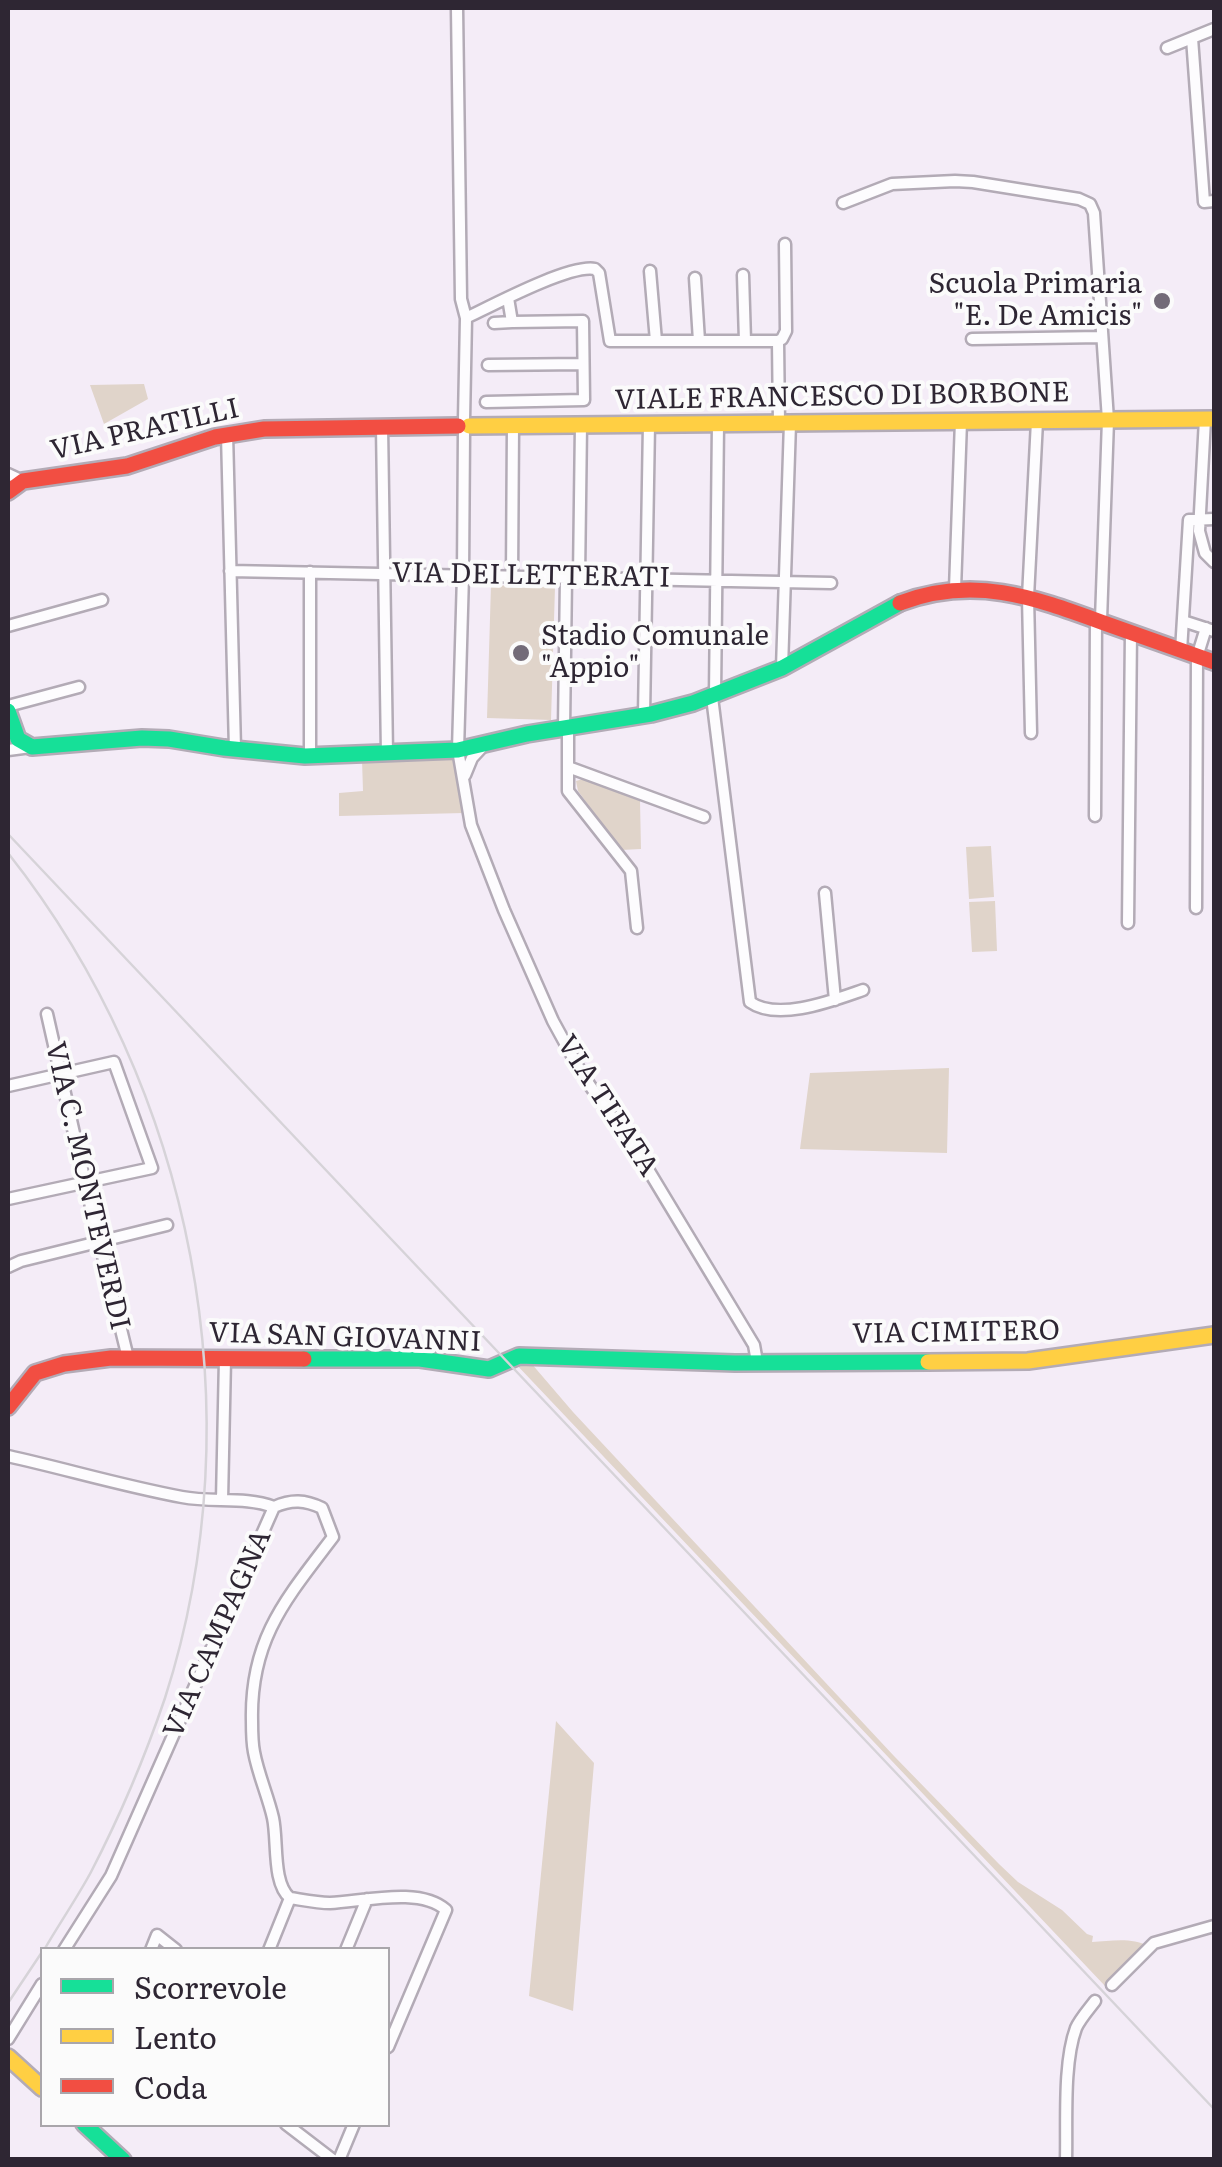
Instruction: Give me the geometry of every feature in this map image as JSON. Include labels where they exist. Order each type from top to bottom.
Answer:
[{"type":"street","name":"VIA TIFATA","points":[[457,8],[461,299],[466,318],[458,750],[472,825],[553,1021],[582,1074],[650,1171],[754,1345],[757,1362]]},
{"type":"street","points":[[1167,48],[1214,29]]},
{"type":"street","points":[[1192,38],[1204,202],[1214,201]]},
{"type":"street","points":[[843,203],[892,184],[973,182],[1079,199],[1090,204],[1094,213],[1108,420],[1095,816]]},
{"type":"street","points":[[466,318],[585,267],[598,273],[610,340],[778,341],[786,332],[785,244]]},
{"type":"street","points":[[650,272],[656,341]]},
{"type":"street","points":[[743,275],[745,341]]},
{"type":"street","points":[[695,278],[699,341]]},
{"type":"street","points":[[508,298],[512,322]]},
{"type":"street","points":[[486,402],[584,400],[583,321],[494,323]]},
{"type":"street","points":[[972,339],[1102,337]]},
{"type":"street","points":[[778,341],[785,423],[782,668]]},
{"type":"street","points":[[488,364],[584,364]]},
{"type":"street","points":[[1210,419],[1200,520],[1201,542],[1214,562]]},
{"type":"street","name":"VIALE FRANCESCO DI BORBONE","points":[[464,426],[1210,419]]},
{"type":"street","points":[[1030,733],[1028,598],[1036,420]]},
{"type":"street","points":[[955,589],[961,421]]},
{"type":"street","points":[[644,716],[650,424]]},
{"type":"street","points":[[718,424],[714,696],[750,1002],[764,1009],[803,1008],[864,990]]},
{"type":"street","points":[[580,425],[580,577]]},
{"type":"street","name":"VIA PRATILLI","points":[[15,478],[89,473],[144,462],[227,434],[264,429],[464,426]]},
{"type":"street","points":[[512,576],[513,426]]},
{"type":"street","points":[[382,427],[387,754]]},
{"type":"street","points":[[227,434],[229,749]]},
{"type":"street","points":[[8,492],[15,478]]},
{"type":"street","points":[[1196,908],[1189,654],[1183,622],[1189,520],[1214,519]]},
{"type":"street","name":"VIA DEI LETTERATI","points":[[230,571],[831,583]]},
{"type":"street","points":[[310,572],[310,756]]},
{"type":"street","points":[[566,577],[568,791],[631,871],[637,928]]},
{"type":"street","points":[[8,750],[169,738],[229,749],[310,756],[458,750],[644,716],[714,696],[782,668],[888,608],[919,596],[955,589],[997,590],[1028,598],[1099,619],[1214,662]]},
{"type":"street","points":[[8,626],[102,600]]},
{"type":"street","points":[[1183,622],[1210,629],[1189,654]]},
{"type":"street","points":[[1128,923],[1131,631]]},
{"type":"street","points":[[32,747],[24,746],[16,738],[8,709],[79,688]]},
{"type":"street","points":[[464,781],[472,758],[485,744]]},
{"type":"street","points":[[568,767],[704,817]]},
{"type":"street","points":[[826,893],[835,1000]]},
{"type":"street","name":"VIA C. MONTEVERDI","points":[[47,1014],[128,1358]]},
{"type":"street","points":[[8,1086],[114,1062],[152,1168],[8,1199]]},
{"type":"street","points":[[8,1267],[167,1225]]},
{"type":"street","name":"VIA CIMITERO","points":[[757,1362],[1028,1361],[1214,1335]]},
{"type":"street","name":"VIA SAN GIOVANNI","points":[[8,1407],[36,1373],[64,1364],[128,1358],[420,1359],[482,1369],[519,1356],[757,1362]]},
{"type":"street","points":[[222,1500],[226,1358]]},
{"type":"street","name":"VIA CAMPAGNA","points":[[8,1456],[185,1498],[261,1502],[274,1507],[110,1876],[66,1947]]},
{"type":"street","points":[[274,1507],[289,1500],[310,1502],[322,1508],[333,1537],[280,1608],[264,1638],[251,1695],[253,1748],[272,1818],[278,1876],[285,1894],[326,1903],[415,1898],[440,1904],[446,1910],[390,2043]]},
{"type":"street","points":[[270,1947],[290,1898]]},
{"type":"street","points":[[347,1947],[367,1900]]},
{"type":"street","points":[[1112,1985],[1154,1943],[1214,1926]]},
{"type":"street","points":[[152,1947],[157,1936],[172,1947]]},
{"type":"street","points":[[8,2039],[40,1987]]},
{"type":"street","points":[[1066,2160],[1066,2090],[1071,2054],[1077,2027],[1095,2001]]},
{"type":"street","points":[[8,2058],[40,2086]]},
{"type":"street","points":[[87,2127],[123,2160]]},
{"type":"street","points":[[290,2127],[336,2160],[352,2127]]},
{"type":"shaded area","points":[[144,384],[148,399],[104,424],[90,385]]},
{"type":"shaded area","name":"Stadio Comunale \"Appio\"","points":[[491,585],[555,587],[551,720],[487,718]]},
{"type":"shaded area","points":[[454,756],[464,813],[339,816],[339,793],[363,791],[362,760]]},
{"type":"shaded area","points":[[583,779],[640,801],[641,849],[621,850],[578,791],[576,781]]},
{"type":"shaded area","points":[[991,846],[994,897],[969,899],[966,847]]},
{"type":"shaded area","points":[[995,901],[997,951],[972,952],[969,902]]},
{"type":"shaded area","points":[[949,1068],[947,1153],[800,1149],[810,1073]]},
{"type":"shaded area","points":[[514,1362],[531,1363],[894,1756],[1018,1882],[1062,1910],[1093,1936],[1092,1942],[1128,1941],[1148,1946],[1105,1986]]},
{"type":"shaded area","points":[[556,1721],[594,1763],[573,2011],[529,1996]]},
{"type":"railway","points":[[8,834],[1214,2109]]},
{"type":"railway","points":[[8,853],[72,945],[124,1044],[163,1148],[190,1256],[205,1367],[205,1478],[192,1589],[165,1698],[112,1829],[86,1882],[46,1947]]},
{"type":"railway","points":[[8,2003],[40,1955]]},
{"type":"traffic: fast","points":[[8,711],[18,739],[32,747],[142,738],[305,756],[458,750],[693,703],[782,668],[900,603]]},
{"type":"traffic: fast","points":[[304,1359],[420,1359],[489,1369],[519,1356],[735,1363],[928,1362]]},
{"type":"traffic: fast","points":[[87,2127],[123,2160]]},
{"type":"traffic: slow","points":[[469,426],[1214,419]]},
{"type":"traffic: slow","points":[[928,1362],[1028,1361],[1214,1335]]},
{"type":"traffic: slow","points":[[8,2057],[40,2086]]},
{"type":"traffic: jam","points":[[8,492],[23,481],[127,466],[215,437],[264,429],[458,426]]},
{"type":"traffic: jam","points":[[900,603],[953,591],[1003,593],[1053,605],[1214,662]]},
{"type":"traffic: jam","points":[[8,1407],[35,1373],[64,1364],[111,1358],[304,1359]]},
{"type":"place","name":"Scuola Primaria \"E. De Amicis\"","points":[[1162,301]]},
{"type":"place","name":"Stadio Comunale \"Appio\"","points":[[521,653]]}]
